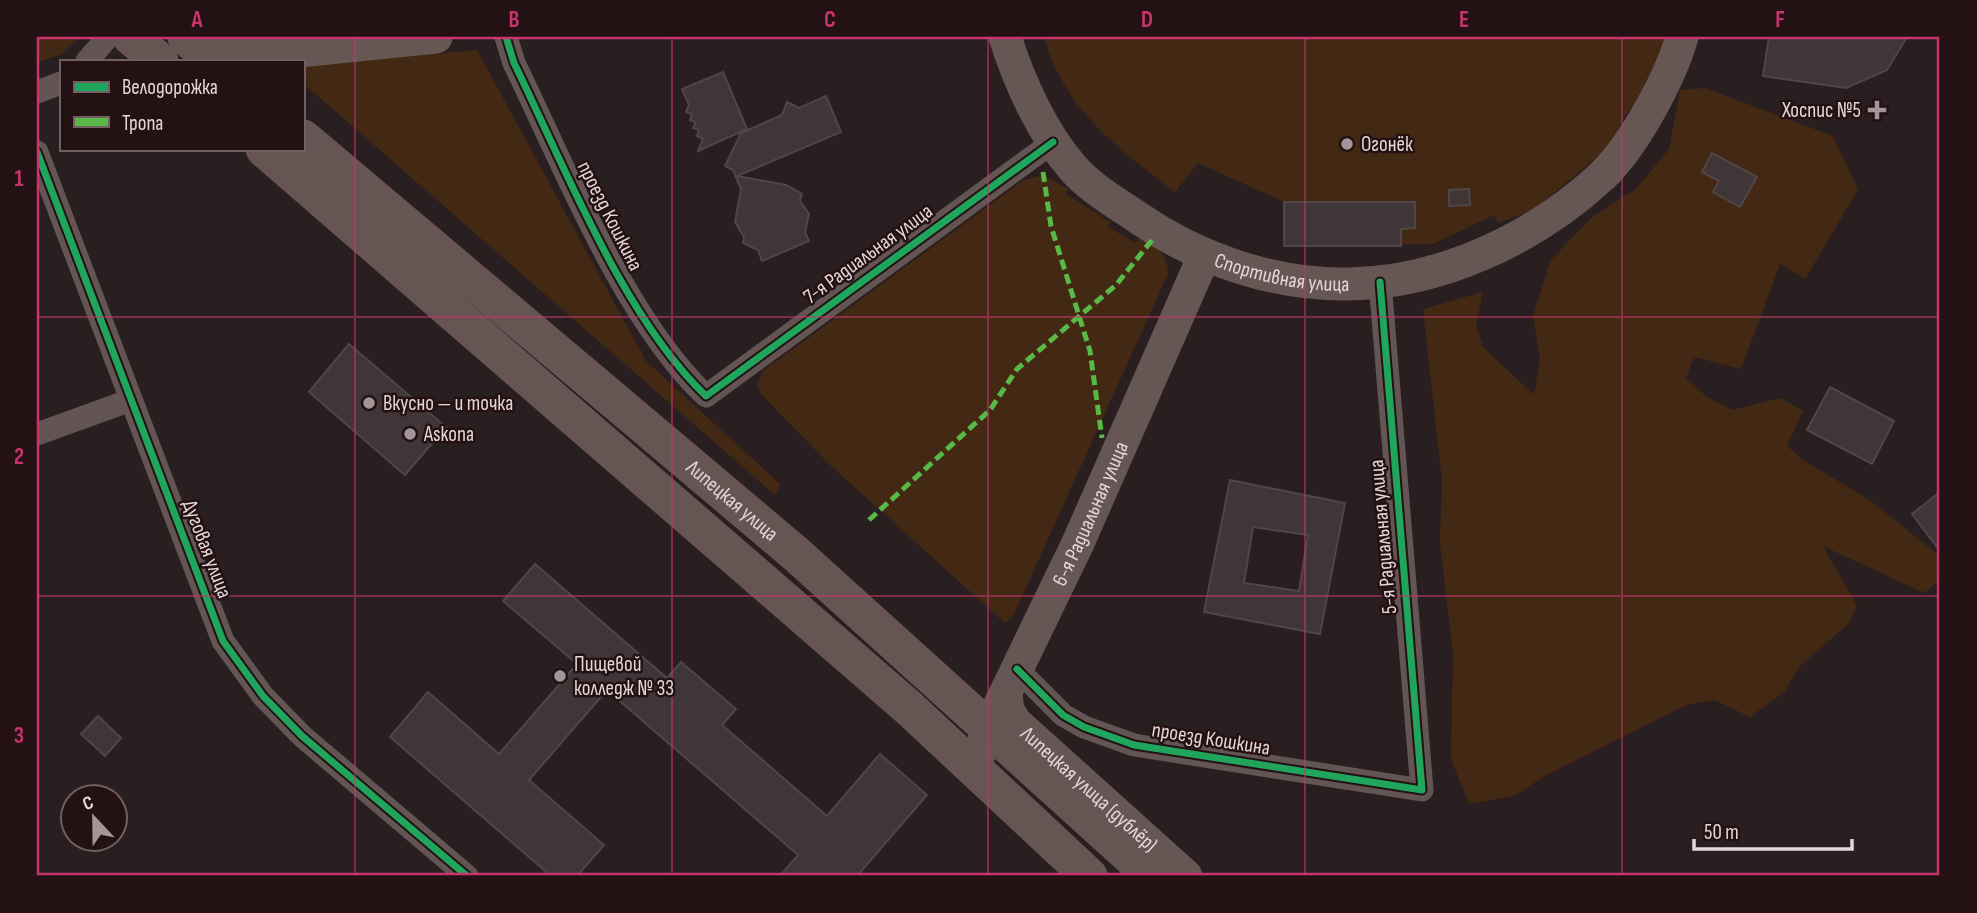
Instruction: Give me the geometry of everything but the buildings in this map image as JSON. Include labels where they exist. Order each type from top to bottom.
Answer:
[{"type":"main road","points":[[131,37],[159,60]]},
{"type":"main road","points":[[199,49],[294,56],[436,37]]},
{"type":"main road","name":"Спортивная улица","points":[[1005,37],[1053,142],[1074,170],[1116,202],[1204,256],[1293,278],[1346,284],[1380,282],[1428,273],[1497,249],[1549,216],[1602,176],[1643,120],[1674,66],[1682,37]]},
{"type":"main road","name":"Липецкая улица","points":[[304,139],[796,554],[1152,876]]},
{"type":"main road","name":"Липецкая улица","points":[[265,150],[592,431],[974,768],[1087,875]]},
{"type":"main road","name":"6-я Радиальная улица","points":[[974,768],[989,727],[1078,543],[1204,256]]},
{"type":"main road","name":"Липецкая улица (дублёр)","points":[[1011,682],[1008,710],[1015,722],[1186,876]]},
{"type":"main road","name":"Липецкая улица (дублёр)","points":[[1111,837],[1172,876]]},
{"type":"street","points":[[88,60],[108,37]]},
{"type":"street","name":"проезд Кошкина","points":[[506,37],[514,62],[615,266],[668,356],[706,396]]},
{"type":"street","points":[[37,92],[60,83]]},
{"type":"street","name":"7-я Радиальная улица","points":[[706,396],[1053,142]]},
{"type":"street","name":"Дуговая улица","points":[[37,152],[223,641],[263,696],[302,737],[467,876]]},
{"type":"street","name":"5-я Радиальная улица","points":[[1380,282],[1422,790]]},
{"type":"street","points":[[37,434],[131,400]]},
{"type":"street","name":"проезд Кошкина","points":[[1011,682],[1084,727],[1133,745],[1422,790]]},
{"type":"shaded area","points":[[37,37],[79,38],[60,55],[37,62]]},
{"type":"shaded area","name":"Огонёк","points":[[1044,37],[1670,37],[1646,92],[1624,117],[1611,146],[1533,210],[1499,223],[1494,215],[1433,244],[1284,246],[1284,202],[1198,163],[1175,192],[1133,160],[1096,126],[1080,107],[1053,63]]},
{"type":"shaded area","points":[[477,50],[646,361],[780,484],[775,495],[304,84],[304,66]]},
{"type":"shaded area","points":[[1705,88],[1833,136],[1858,190],[1805,279],[1780,264],[1741,369],[1694,357],[1686,378],[1707,397],[1733,410],[1780,398],[1803,411],[1787,446],[1803,460],[1868,499],[1940,556],[1940,579],[1924,593],[1823,546],[1857,606],[1848,624],[1800,666],[1784,692],[1750,717],[1715,700],[1686,705],[1545,776],[1514,796],[1469,804],[1451,759],[1453,653],[1440,543],[1442,480],[1423,309],[1483,292],[1476,325],[1483,347],[1534,395],[1540,359],[1533,316],[1550,261],[1593,216],[1635,190],[1669,149],[1680,90]]},
{"type":"shaded area","points":[[1043,175],[1068,189],[1066,194],[1110,222],[1107,226],[1135,243],[1141,236],[1152,244],[1164,256],[1168,274],[1013,616],[1005,623],[829,464],[760,393],[757,385],[763,371],[1024,180]]},
{"type":"marked path","points":[[1043,172],[1051,226],[1090,351],[1102,438]]},
{"type":"marked path","points":[[869,520],[990,410],[1017,369],[1116,285],[1152,240]]},
{"type":"cycle path","points":[[506,37],[514,63],[575,193],[622,283],[676,363],[706,396],[1053,142]]},
{"type":"cycle path","points":[[37,152],[223,641],[263,696],[302,736],[467,876]]},
{"type":"cycle path","points":[[1017,669],[1063,715],[1084,727],[1134,745],[1422,790],[1380,282]]},
{"type":"place","name":"Хоспис №5","points":[[1877,110]]},
{"type":"place","name":"Огонёк","points":[[1347,144]]},
{"type":"place","name":"Вкусно — и точка","points":[[369,403]]},
{"type":"place","name":"Askona","points":[[410,434]]},
{"type":"place","name":"Пищевой колледж № 33","points":[[560,676]]}]
